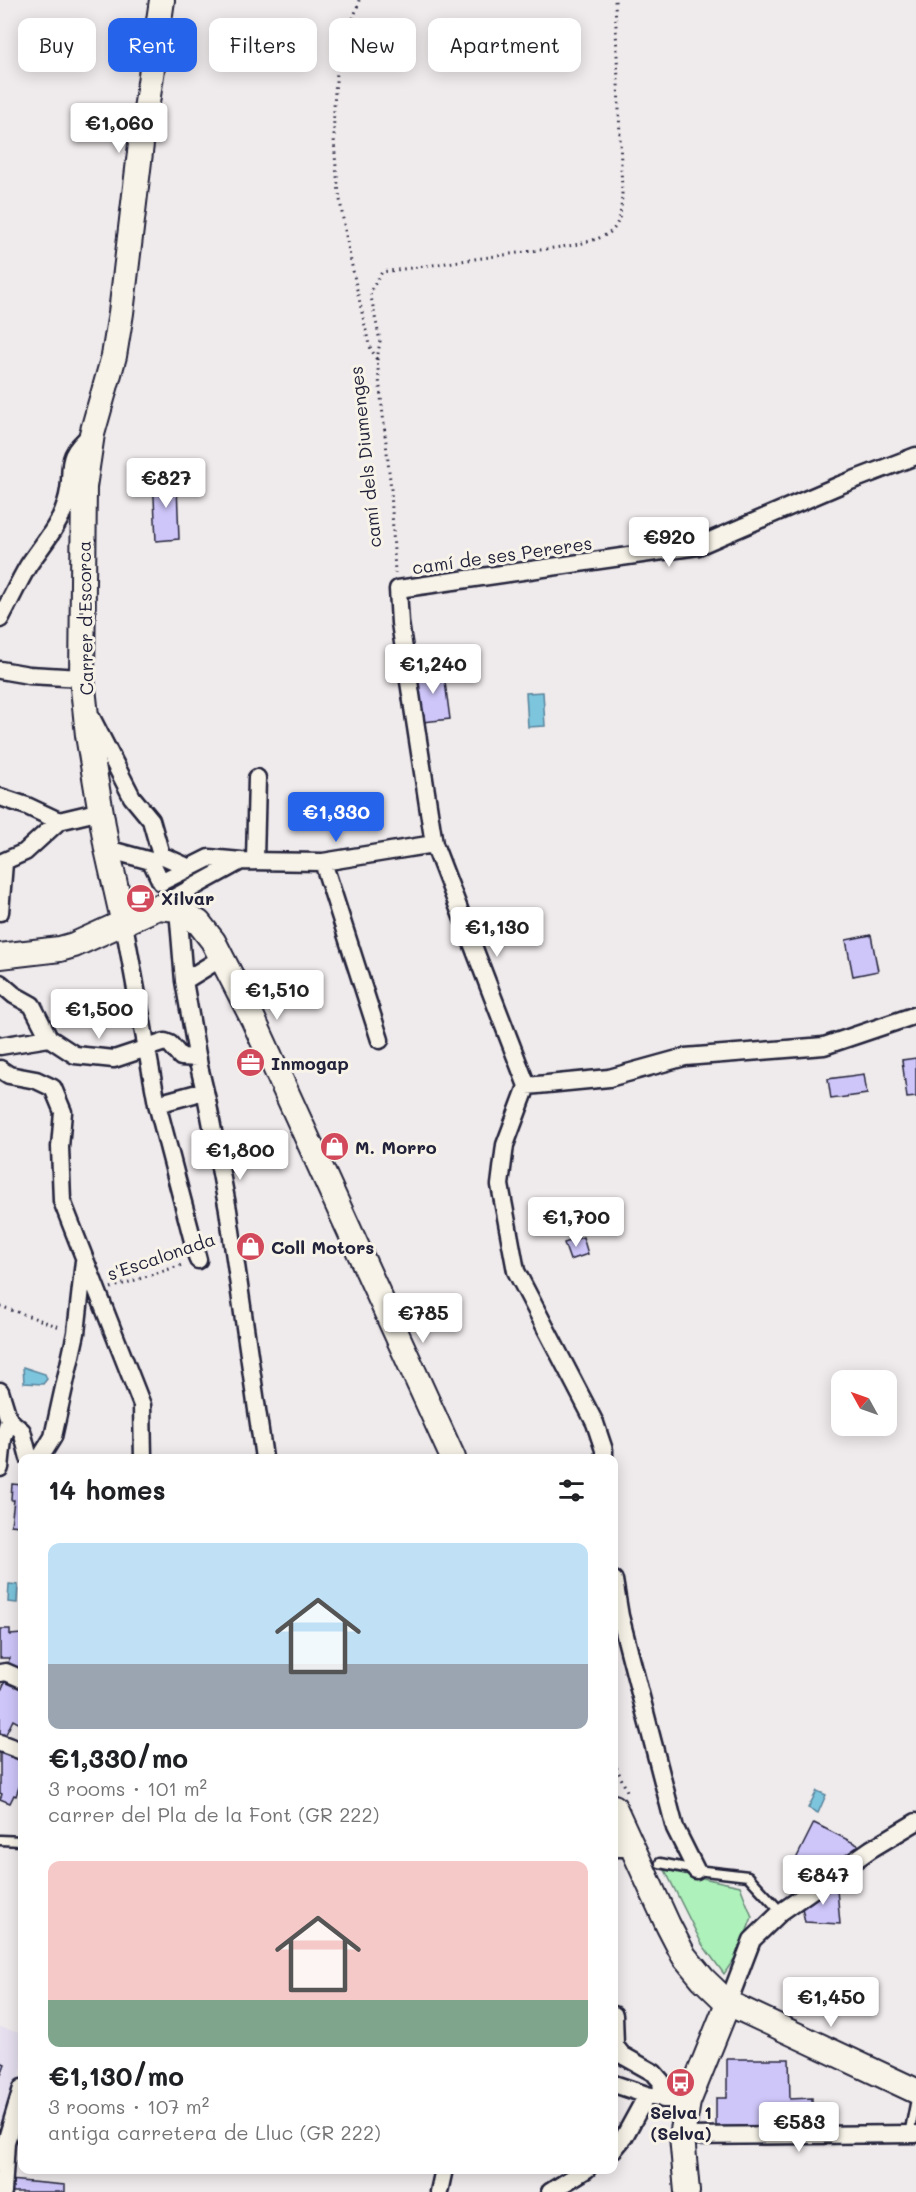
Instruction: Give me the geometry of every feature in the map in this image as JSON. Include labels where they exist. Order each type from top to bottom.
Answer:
[{"type":"main road","name":"Carrer d'Escorca","points":[[124,924],[107,849],[88,735],[82,678],[84,487],[92,434],[114,356],[121,313],[141,144],[162,0]]},
{"type":"main road","points":[[0,956],[60,950],[168,908],[199,922],[223,957],[451,1454]]},
{"type":"main road","points":[[618,1825],[623,1848],[684,1956],[703,1979],[728,2003],[916,2091]]},
{"type":"main road","points":[[687,2192],[682,2136],[688,2102],[728,2003]]},
{"type":"street","points":[[0,619],[22,576],[58,522],[69,493],[71,457],[80,444],[92,434]]},
{"type":"street","name":"camí de ses Pereres","points":[[399,589],[698,546],[840,484],[916,456]]},
{"type":"street","points":[[399,589],[400,623],[434,844],[527,1086],[505,1145],[500,1185],[516,1271],[596,1423],[604,1454]]},
{"type":"street","points":[[0,670],[29,675],[82,678]]},
{"type":"street","points":[[86,704],[94,726],[112,756],[132,798],[151,820],[161,855],[190,868]]},
{"type":"street","points":[[248,860],[257,778]]},
{"type":"street","points":[[0,797],[27,806],[59,821]]},
{"type":"street","points":[[0,912],[2,863],[26,852],[59,821],[101,811]]},
{"type":"street","points":[[107,849],[151,861],[161,882],[209,858],[323,862],[434,844]]},
{"type":"street","points":[[248,860],[168,908],[228,1210],[263,1454]]},
{"type":"street","points":[[323,862],[380,1040]]},
{"type":"street","points":[[124,924],[157,1104],[198,1260]]},
{"type":"street","points":[[184,981],[223,957]]},
{"type":"street","points":[[0,983],[14,995],[32,1005],[49,1038],[75,1055],[114,1059],[165,1042],[171,1044],[181,1057],[198,1058]]},
{"type":"street","points":[[527,1086],[609,1078],[685,1057],[824,1046],[916,1014]]},
{"type":"street","points":[[0,1046],[49,1038]]},
{"type":"street","points":[[0,1069],[9,1075],[36,1080],[53,1088],[63,1112],[60,1147],[62,1201],[142,1405],[143,1454]]},
{"type":"street","points":[[157,1104],[194,1094]]},
{"type":"street","points":[[42,1454],[53,1437],[76,1333],[85,1258]]},
{"type":"street","points":[[0,1391],[9,1420],[22,1431],[28,1454]]},
{"type":"street","points":[[0,1468],[3,1439],[9,1420]]},
{"type":"street","points":[[618,1603],[675,1828],[696,1870]]},
{"type":"street","points":[[3,1672],[18,1678]]},
{"type":"street","points":[[0,1743],[18,1750]]},
{"type":"street","points":[[728,2003],[753,1940],[781,1912],[871,1849],[916,1822]]},
{"type":"street","points":[[618,2050],[622,2055],[654,2073],[661,2081],[655,2097],[618,2145]]},
{"type":"street","points":[[618,2085],[655,2097],[688,2102]]},
{"type":"street","points":[[3,2192],[6,2142],[18,2102]]},
{"type":"street","points":[[682,2136],[912,2134]]},
{"type":"street","points":[[439,2192],[443,2174]]},
{"type":"street","points":[[549,2192],[579,2174]]},
{"type":"lane","points":[[0,1840],[18,1841]]},
{"type":"lane","points":[[660,1863],[748,1876],[781,1912]]},
{"type":"lane","points":[[912,2134],[916,2099]]},
{"type":"path","name":"camí dels Diumenges","points":[[358,0],[340,55],[333,124],[343,219],[369,345],[377,360],[391,489],[395,573],[399,589]]},
{"type":"path","points":[[377,360],[380,341],[370,292],[382,272],[575,245],[604,238],[616,228],[622,192],[615,0]]},
{"type":"path","name":"s'Escalonada","points":[[98,1292],[198,1260]]},
{"type":"path","points":[[0,1306],[76,1333]]},
{"type":"shaded area","points":[[0,2027],[18,2033],[18,2081],[0,2137]]},
{"type":"green space","points":[[665,1870],[740,1886],[752,1917],[739,1952],[724,1974],[702,1944]]},
{"type":"water","points":[[543,692],[545,726],[528,727],[526,693]]},
{"type":"water","points":[[23,1367],[45,1374],[47,1379],[43,1384],[24,1383]]},
{"type":"water","points":[[9,1584],[18,1585],[17,1603],[8,1602]]},
{"type":"water","points":[[817,1791],[826,1795],[818,1813],[808,1808]]},
{"type":"building","points":[[171,475],[172,487],[177,486],[179,539],[156,541],[153,476]]},
{"type":"building","points":[[443,667],[450,719],[423,722],[416,671]]},
{"type":"building","points":[[871,935],[878,971],[853,976],[846,940]]},
{"type":"building","points":[[916,1058],[916,1097],[907,1098],[902,1060]]},
{"type":"building","points":[[864,1074],[867,1094],[831,1099],[828,1079]]},
{"type":"building","points":[[583,1237],[588,1254],[570,1260],[564,1243]]},
{"type":"building","points":[[12,1484],[18,1485],[18,1526],[11,1525],[14,1500],[11,1500]]},
{"type":"building","points":[[0,1629],[10,1629],[10,1635],[18,1634],[18,1670],[8,1665],[9,1658],[0,1658]]},
{"type":"building","points":[[6,1679],[18,1684],[18,1723],[13,1720],[4,1738],[0,1737],[0,1693]]},
{"type":"building","points":[[0,1748],[18,1755],[18,1790],[10,1803],[0,1799],[2,1794],[0,1793]]},
{"type":"building","points":[[814,1823],[864,1848],[807,1888],[786,1879]]},
{"type":"building","points":[[836,1878],[840,1924],[805,1922],[801,1903]]},
{"type":"building","points":[[727,2059],[789,2059],[790,2099],[812,2098],[812,2128],[716,2127],[716,2098],[727,2098]]},
{"type":"building","points":[[0,2062],[5,2064],[0,2077]]},
{"type":"building","points":[[9,2180],[65,2185],[65,2192],[8,2192]]},
{"type":"place","name":"Xilvar","points":[[140,898]]},
{"type":"place","name":"Inmogap","points":[[250,1063]]},
{"type":"place","name":"M. Morro","points":[[334,1147]]},
{"type":"place","name":"Coll Motors","points":[[250,1247]]},
{"type":"place","name":"Selva 1 (Selva)","points":[[681,2083]]}]
